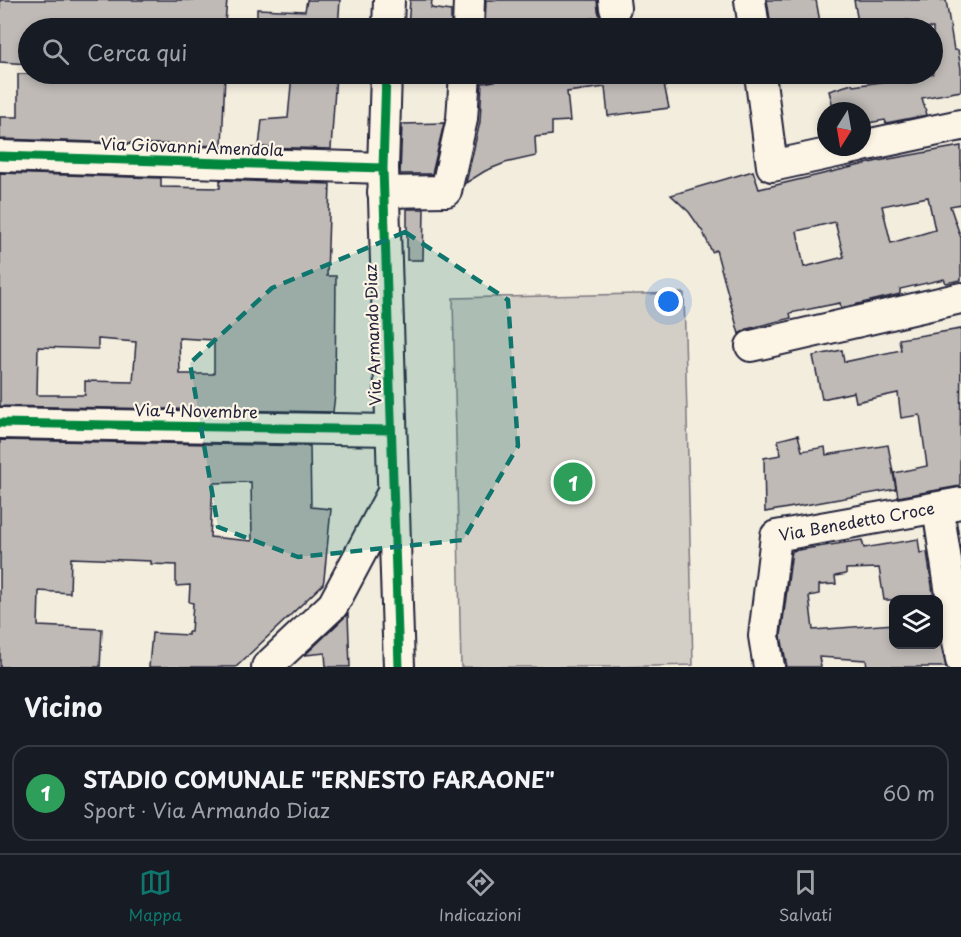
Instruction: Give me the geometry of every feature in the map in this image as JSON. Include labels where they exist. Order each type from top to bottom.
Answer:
[{"type":"street","points":[[388,18],[389,0]]},
{"type":"street","points":[[468,18],[469,0]]},
{"type":"street","points":[[750,0],[753,18]]},
{"type":"street","name":"Via Armando Diaz","points":[[386,84],[383,180],[399,667]]},
{"type":"street","name":"Via Giovanni Amendola","points":[[0,156],[383,180],[446,191],[462,119],[464,84]]},
{"type":"street","points":[[761,84],[772,166],[818,156]]},
{"type":"street","points":[[871,145],[961,125]]},
{"type":"street","points":[[751,346],[961,298]]},
{"type":"street","name":"Via 4 Novembre","points":[[0,423],[391,430]]},
{"type":"street","points":[[267,667],[333,605],[393,491]]},
{"type":"street","points":[[950,506],[961,660]]},
{"type":"street","name":"Via Benedetto Croce","points":[[770,667],[764,636],[776,536],[950,506]]},
{"type":"highlighted area","points":[[405,232],[508,300],[518,446],[463,540],[298,557],[218,527],[190,363],[272,288]]},
{"type":"shaded area","points":[[684,293],[693,665],[461,667],[453,298]]},
{"type":"building","points":[[0,0],[227,0],[225,18],[18,18],[18,63],[0,62]]},
{"type":"building","points":[[307,0],[340,0],[339,18],[257,18],[257,9],[305,11]]},
{"type":"building","points":[[410,0],[432,0],[431,8],[451,11],[451,18],[409,18]]},
{"type":"building","points":[[486,0],[597,0],[600,17],[594,18],[485,18]]},
{"type":"building","points":[[767,0],[816,0],[819,18],[770,18]]},
{"type":"building","points":[[854,0],[946,0],[954,50],[958,50],[961,91],[922,98],[927,115],[886,123],[885,120],[871,122],[871,102],[832,102],[829,91],[852,84],[853,86],[943,84],[943,18],[857,18]]},
{"type":"building","points":[[18,84],[225,84],[222,146],[0,139],[0,117],[18,117]]},
{"type":"building","points":[[291,84],[335,84],[331,149],[259,147],[262,120],[288,118]]},
{"type":"building","points":[[482,84],[664,84],[669,108],[608,116],[605,87],[567,92],[570,121],[552,122],[552,135],[535,137],[536,156],[505,163],[485,171],[466,183],[480,122]]},
{"type":"building","points":[[444,123],[432,174],[400,174],[402,124]]},
{"type":"building","points":[[961,146],[961,204],[950,206],[961,238],[961,280],[946,283],[944,279],[900,289],[900,294],[841,308],[840,303],[790,313],[791,318],[747,329],[739,334],[716,250],[712,252],[703,232],[689,212],[671,195],[753,171],[759,189],[878,161]],"holes":[[[928,197],[935,230],[891,243],[882,206]],[[835,222],[844,257],[804,267],[797,231]]]},
{"type":"building","points":[[0,173],[161,178],[161,187],[220,188],[220,180],[330,184],[327,276],[336,276],[333,412],[0,406]],"holes":[[[179,338],[214,340],[214,374],[180,374]],[[98,339],[136,342],[133,382],[85,381],[85,395],[37,395],[38,347],[98,349]]]},
{"type":"building","points":[[407,209],[424,209],[423,260],[407,260]]},
{"type":"building","points":[[961,329],[960,486],[898,497],[894,473],[927,466],[920,415],[901,418],[898,393],[856,402],[854,392],[822,399],[813,356],[842,350],[844,362],[901,350],[899,339]]},
{"type":"building","points":[[798,435],[802,451],[825,447],[826,455],[888,445],[896,489],[765,512],[764,458],[781,455],[778,440]]},
{"type":"building","points":[[0,440],[310,446],[311,507],[331,509],[323,584],[236,667],[149,667],[152,633],[188,635],[188,632],[191,632],[193,603],[189,602],[190,585],[176,586],[176,565],[151,564],[151,561],[71,558],[70,593],[39,591],[38,626],[102,629],[100,667],[0,667]],"holes":[[[251,482],[252,541],[210,537],[213,483]]]},
{"type":"building","points":[[918,539],[920,553],[927,552],[933,595],[889,595],[889,600],[884,600],[879,568],[846,569],[846,574],[835,576],[836,584],[819,585],[819,594],[809,596],[813,630],[889,624],[889,649],[942,649],[946,667],[867,667],[866,660],[819,657],[821,667],[787,667],[781,636],[792,551],[862,540],[864,548]]},
{"type":"building","points":[[348,614],[350,667],[326,667],[325,653],[305,655]]},
{"type":"cycle path","points":[[386,84],[383,168],[399,667]]},
{"type":"cycle path","points":[[0,156],[383,168]]},
{"type":"cycle path","points":[[0,423],[391,430]]},
{"type":"place","name":"STADIO COMUNALE \"ERNESTO FARAONE\"","points":[[573,482]]}]
